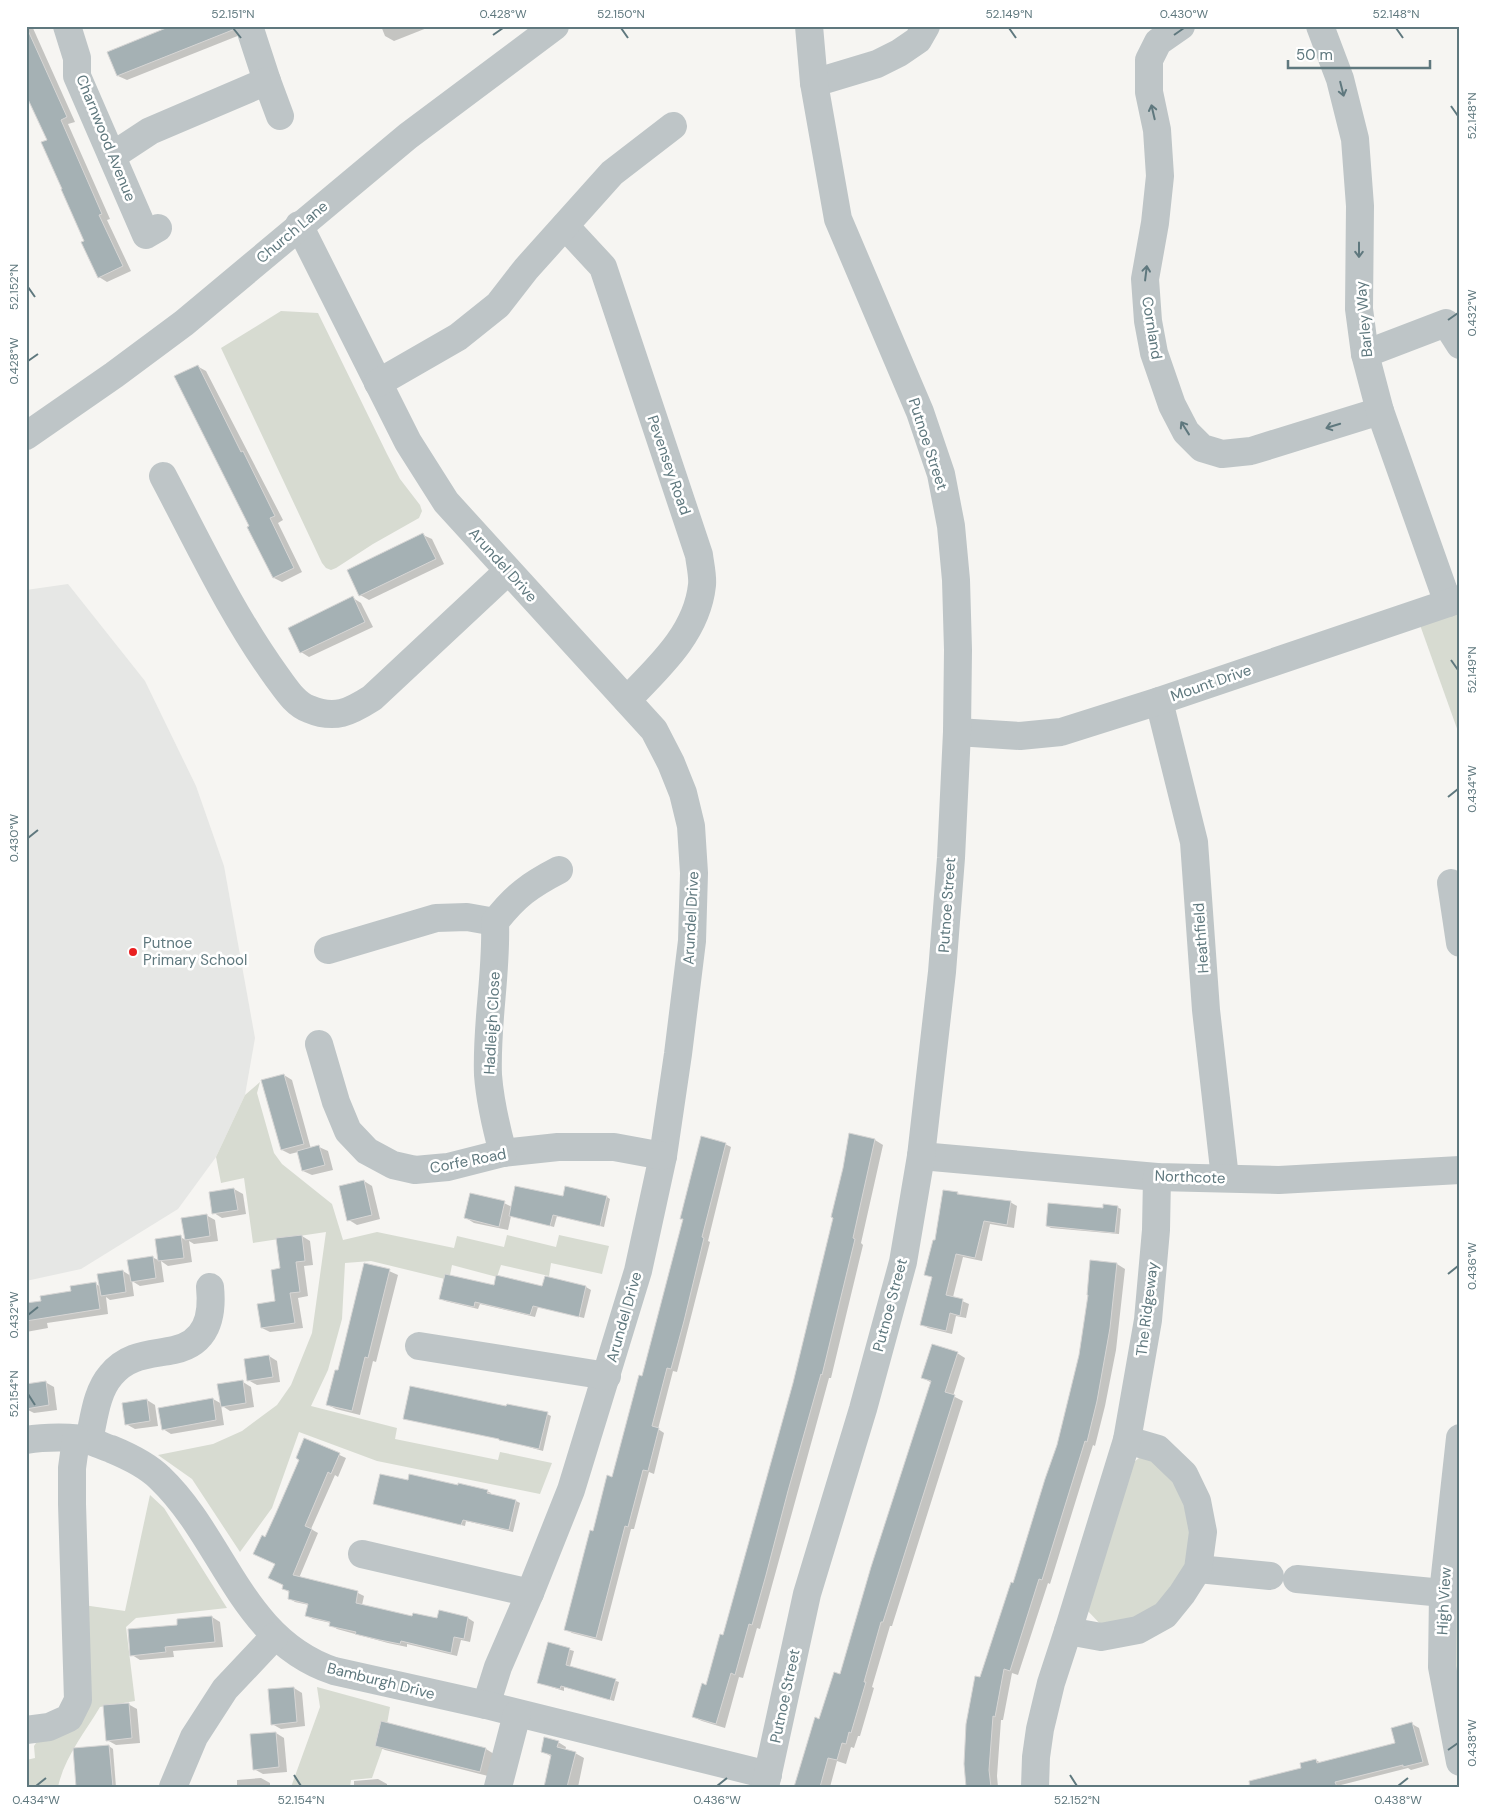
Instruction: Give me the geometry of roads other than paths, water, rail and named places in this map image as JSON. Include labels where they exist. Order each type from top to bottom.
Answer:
[{"type":"street","name":"Charnwood Avenue","points":[[67,26],[77,58],[77,76],[146,235],[158,228]]},
{"type":"street","name":"Church Lane","points":[[26,436],[114,375],[184,323],[299,225],[408,136],[555,26]]},
{"type":"street","name":"Putnoe Street","points":[[766,1781],[807,1594],[863,1409],[903,1262],[921,1156],[942,972],[951,858],[956,732],[958,650],[956,580],[951,526],[941,474],[920,412],[838,219],[814,83],[809,26]]},
{"type":"street","points":[[814,83],[877,64],[899,53],[918,40],[926,26]]},
{"type":"street","name":"Cornland","points":[[1181,26],[1152,34],[1148,60],[1149,92],[1158,130],[1160,176],[1155,223],[1145,279],[1154,353],[1172,405],[1186,432],[1202,448],[1222,454],[1251,451],[1380,412]]},
{"type":"street","name":"Barley Way","points":[[1320,26],[1340,79],[1354,140],[1360,206],[1360,309],[1365,354],[1380,412],[1454,601]]},
{"type":"street","points":[[250,29],[280,116]]},
{"type":"street","points":[[112,156],[150,131],[267,81]]},
{"type":"street","points":[[378,383],[458,337],[498,305],[526,269],[612,173],[673,126]]},
{"type":"street","name":"Arundel Drive","points":[[299,225],[408,442],[446,502],[654,730],[671,763],[683,793],[691,826],[694,873],[692,940],[663,1156],[638,1271],[571,1490],[498,1667],[486,1706]]},
{"type":"street","name":"Pevensey Road","points":[[565,226],[603,268],[699,555],[702,584],[696,614],[659,667],[627,700]]},
{"type":"street","points":[[1365,354],[1446,323],[1460,346]]},
{"type":"street","points":[[163,476],[238,618],[267,663],[291,695],[308,709],[330,715],[351,711],[372,698],[508,571]]},
{"type":"street","name":"Mount Drive","points":[[956,732],[1020,736],[1060,732],[1159,701],[1454,601]]},
{"type":"street","name":"Heathfield","points":[[1159,701],[1194,842],[1206,1010],[1224,1178]]},
{"type":"street","points":[[328,950],[436,918],[467,917],[495,922],[510,902],[536,882],[559,870]]},
{"type":"street","points":[[1451,883],[1460,943]]},
{"type":"street","name":"Hadleigh Close","points":[[495,922],[496,950],[488,1042],[488,1075],[493,1116],[503,1153]]},
{"type":"street","name":"Corfe Road","points":[[319,1044],[336,1102],[348,1131],[366,1151],[393,1165],[415,1170],[448,1166],[503,1153],[558,1147],[614,1147],[663,1156]]},
{"type":"street","name":"Northcote","points":[[921,1156],[1157,1177],[1279,1180],[1460,1170]]},
{"type":"street","name":"The Ridgeway","points":[[1035,1787],[1036,1757],[1040,1729],[1051,1683],[1127,1440],[1148,1320],[1156,1230],[1157,1177]]},
{"type":"street","points":[[26,1730],[49,1727],[69,1718],[78,1700],[72,1468],[98,1397],[110,1375],[124,1363],[146,1354],[176,1350],[194,1341],[208,1324],[212,1305],[210,1287]]},
{"type":"street","points":[[420,1346],[607,1376]]},
{"type":"street","name":"Bamburgh Drive","points":[[26,1440],[42,1438],[83,1440],[131,1457],[159,1476],[183,1502],[254,1614],[275,1636],[309,1661],[334,1671],[486,1706],[766,1781]]},
{"type":"street","name":"High View","points":[[1460,1438],[1443,1593],[1442,1668],[1460,1762]]},
{"type":"street","points":[[1068,1631],[1101,1637],[1138,1630],[1164,1615],[1182,1594],[1198,1569],[1203,1532],[1197,1501],[1184,1474],[1158,1449],[1127,1440]]},
{"type":"street","points":[[362,1554],[530,1593]]},
{"type":"street","points":[[1198,1569],[1270,1576]]},
{"type":"street","points":[[1297,1579],[1443,1593]]},
{"type":"street","points":[[173,1787],[194,1737],[225,1689],[275,1636]]},
{"type":"street","points":[[498,1787],[517,1714]]},
{"type":"place","name":"Putnoe Primary School","points":[[133,952]]}]
